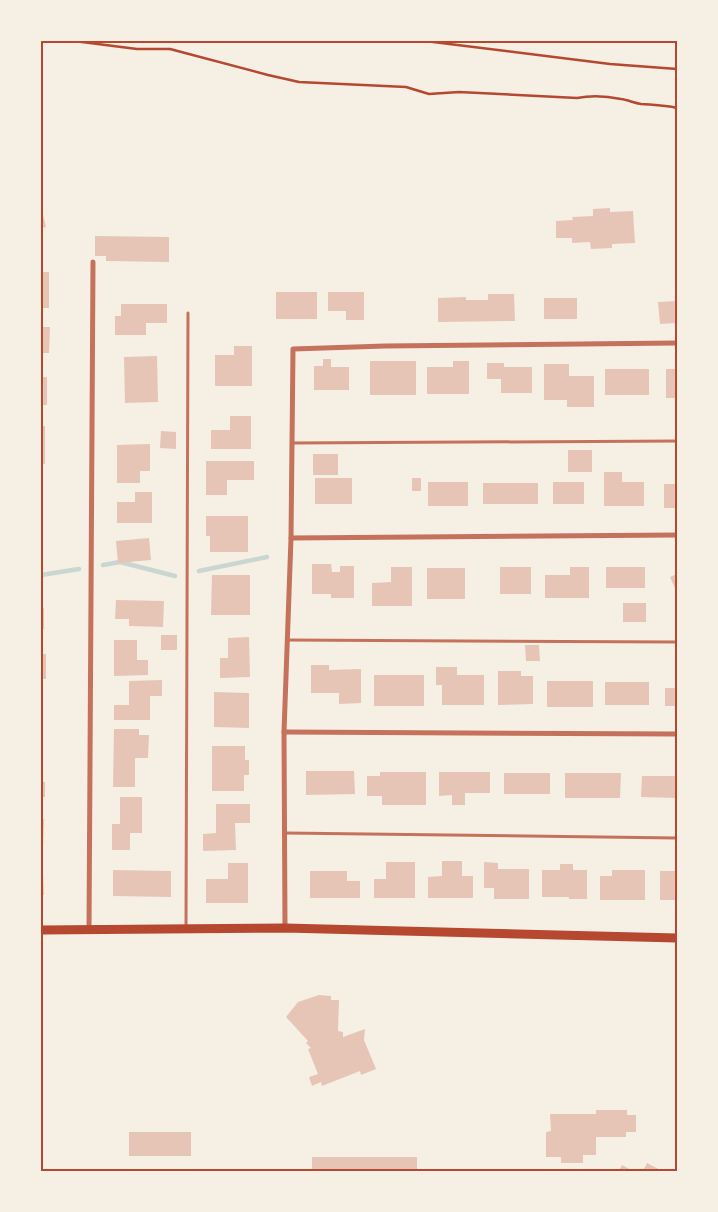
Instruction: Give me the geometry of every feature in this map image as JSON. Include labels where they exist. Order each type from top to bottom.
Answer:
[{"type":"main road","points":[[41,930],[285,928],[677,938]]},
{"type":"street","points":[[89,930],[93,262]]},
{"type":"street","points":[[285,928],[284,732],[291,538],[292,349],[385,346],[677,343]]},
{"type":"street","points":[[291,538],[677,535]]},
{"type":"street","points":[[284,732],[677,734]]},
{"type":"lane","points":[[186,929],[188,313]]},
{"type":"lane","points":[[292,443],[677,441]]},
{"type":"lane","points":[[287,640],[677,642]]},
{"type":"lane","points":[[284,833],[677,838]]},
{"type":"path","points":[[74,41],[136,49],[170,49],[268,76],[299,82],[406,87],[429,94],[459,92],[577,98],[596,95],[639,104],[662,104],[677,108]]},
{"type":"path","points":[[425,41],[601,63],[677,68]]},
{"type":"building","points":[[41,206],[46,227],[41,228]]},
{"type":"building","points":[[610,208],[610,212],[633,211],[635,243],[612,244],[612,248],[591,249],[590,242],[572,243],[572,238],[556,238],[556,221],[573,220],[572,217],[593,216],[593,209]]},
{"type":"building","points":[[95,236],[169,237],[169,262],[106,261],[106,256],[95,256]]},
{"type":"building","points":[[41,272],[49,272],[49,308],[41,308]]},
{"type":"building","points":[[276,292],[317,292],[317,319],[276,319]]},
{"type":"building","points":[[328,292],[364,292],[364,320],[346,320],[346,311],[328,311]]},
{"type":"building","points":[[488,294],[514,294],[515,321],[438,322],[438,298],[466,297],[466,300],[488,300]]},
{"type":"building","points":[[544,298],[577,298],[577,319],[544,319]]},
{"type":"building","points":[[677,301],[677,323],[660,324],[658,302]]},
{"type":"building","points":[[121,304],[167,304],[167,323],[146,323],[146,335],[115,335],[115,316],[121,316]]},
{"type":"building","points":[[41,327],[50,327],[49,353],[41,353]]},
{"type":"building","points":[[234,346],[252,346],[252,386],[215,386],[215,355],[234,355]]},
{"type":"building","points":[[157,356],[158,402],[125,403],[124,357]]},
{"type":"building","points":[[323,359],[331,359],[331,367],[349,367],[349,390],[314,390],[314,366],[323,366]]},
{"type":"building","points":[[370,361],[416,361],[416,395],[370,395]]},
{"type":"building","points":[[453,361],[469,361],[469,394],[427,394],[427,367],[453,367]]},
{"type":"building","points":[[487,363],[504,363],[504,367],[532,367],[532,393],[501,393],[501,379],[487,379]]},
{"type":"building","points":[[544,364],[569,364],[569,376],[594,376],[594,407],[567,407],[567,400],[544,400]]},
{"type":"building","points":[[605,369],[649,369],[649,395],[605,395]]},
{"type":"building","points":[[666,369],[677,369],[677,398],[666,398]]},
{"type":"building","points":[[41,377],[47,377],[47,405],[41,405]]},
{"type":"building","points":[[230,416],[251,416],[251,449],[211,449],[211,430],[230,430]]},
{"type":"building","points":[[41,426],[45,426],[45,464],[41,464]]},
{"type":"building","points":[[161,431],[176,432],[176,449],[160,448]]},
{"type":"building","points":[[150,444],[150,471],[140,471],[140,483],[117,483],[117,445]]},
{"type":"building","points":[[568,450],[592,450],[592,472],[568,472]]},
{"type":"building","points":[[313,454],[338,454],[338,475],[313,475]]},
{"type":"building","points":[[206,461],[254,461],[254,480],[227,480],[227,495],[206,495]]},
{"type":"building","points":[[604,472],[622,472],[622,482],[644,482],[644,506],[604,506]]},
{"type":"building","points":[[315,478],[352,478],[352,504],[315,504]]},
{"type":"building","points":[[412,478],[421,478],[421,491],[412,491]]},
{"type":"building","points":[[428,482],[468,482],[468,506],[428,506]]},
{"type":"building","points":[[553,482],[584,482],[584,504],[553,504]]},
{"type":"building","points":[[483,483],[538,483],[538,504],[483,504]]},
{"type":"building","points":[[664,484],[677,484],[677,508],[664,508]]},
{"type":"building","points":[[135,492],[152,492],[152,523],[117,523],[117,502],[135,502]]},
{"type":"building","points":[[206,516],[248,516],[248,552],[210,552],[210,536],[206,536]]},
{"type":"building","points":[[149,538],[151,560],[118,563],[116,541]]},
{"type":"building","points":[[312,564],[331,564],[332,572],[340,572],[340,566],[354,566],[354,598],[331,598],[331,594],[312,594]]},
{"type":"building","points":[[391,567],[412,567],[412,606],[372,606],[372,583],[391,582]]},
{"type":"building","points":[[500,567],[531,567],[531,594],[500,594]]},
{"type":"building","points":[[570,567],[589,567],[589,598],[545,598],[545,575],[570,575]]},
{"type":"building","points":[[606,567],[645,567],[645,588],[606,588]]},
{"type":"building","points":[[427,568],[465,568],[465,599],[427,599]]},
{"type":"building","points":[[677,574],[677,593],[670,577]]},
{"type":"building","points":[[212,575],[250,575],[250,615],[211,615]]},
{"type":"building","points":[[116,600],[164,601],[163,627],[129,626],[129,619],[115,619]]},
{"type":"building","points":[[623,603],[646,603],[646,622],[623,622]]},
{"type":"building","points":[[41,608],[44,608],[44,629],[41,629]]},
{"type":"building","points":[[161,635],[177,635],[177,650],[161,650]]},
{"type":"building","points":[[249,637],[250,677],[220,678],[220,658],[228,658],[228,638]]},
{"type":"building","points":[[114,640],[137,640],[137,660],[148,660],[148,675],[114,676]]},
{"type":"building","points":[[525,645],[539,645],[540,661],[526,661]]},
{"type":"building","points":[[41,654],[46,654],[46,679],[41,679]]},
{"type":"building","points":[[311,665],[329,665],[329,670],[361,669],[361,703],[339,704],[339,693],[311,693]]},
{"type":"building","points":[[436,667],[457,667],[457,675],[484,675],[484,705],[442,705],[442,685],[436,685]]},
{"type":"building","points":[[498,671],[521,671],[521,676],[533,676],[533,704],[498,705]]},
{"type":"building","points":[[374,675],[424,675],[424,706],[374,706]]},
{"type":"building","points":[[162,680],[162,696],[150,696],[150,720],[114,720],[114,705],[129,705],[129,681]]},
{"type":"building","points":[[547,681],[593,681],[593,707],[547,707]]},
{"type":"building","points":[[605,682],[649,682],[649,705],[605,705]]},
{"type":"building","points":[[665,688],[677,688],[677,706],[665,706]]},
{"type":"building","points":[[214,692],[249,693],[249,728],[214,727]]},
{"type":"building","points":[[114,729],[139,729],[139,735],[149,735],[148,758],[135,758],[135,787],[113,787]]},
{"type":"building","points":[[212,746],[245,746],[245,760],[249,760],[249,775],[244,775],[244,791],[212,791]]},
{"type":"building","points":[[306,771],[354,771],[355,794],[306,795]]},
{"type":"building","points":[[380,772],[426,772],[426,805],[382,805],[382,796],[367,796],[367,776],[380,776]]},
{"type":"building","points":[[439,772],[490,772],[490,793],[465,793],[465,805],[452,805],[452,795],[439,796]]},
{"type":"building","points":[[504,773],[550,773],[550,794],[504,794]]},
{"type":"building","points":[[565,773],[621,773],[620,798],[565,798]]},
{"type":"building","points":[[642,776],[677,776],[677,798],[641,797]]},
{"type":"building","points":[[41,782],[45,782],[45,797],[41,797]]},
{"type":"building","points":[[120,797],[142,797],[142,833],[130,833],[130,850],[112,850],[112,824],[120,824]]},
{"type":"building","points":[[216,804],[250,804],[250,823],[235,823],[236,850],[203,851],[203,834],[216,833]]},
{"type":"building","points":[[41,819],[44,819],[43,847],[41,847]]},
{"type":"building","points":[[442,861],[462,861],[462,876],[473,876],[473,898],[428,898],[428,877],[442,876]]},
{"type":"building","points":[[386,862],[415,862],[415,898],[374,898],[374,879],[386,879]]},
{"type":"building","points":[[484,862],[498,863],[498,869],[529,869],[529,899],[494,899],[494,888],[484,888]]},
{"type":"building","points":[[228,863],[248,863],[248,903],[206,903],[206,879],[228,879]]},
{"type":"building","points":[[560,864],[573,864],[573,870],[587,870],[587,899],[542,897],[542,870],[560,870]]},
{"type":"building","points":[[113,870],[171,871],[171,897],[113,896]]},
{"type":"building","points":[[612,870],[645,870],[645,900],[600,900],[600,876],[612,876]]},
{"type":"building","points":[[310,871],[347,871],[347,881],[360,881],[360,898],[310,898]]},
{"type":"building","points":[[660,871],[677,871],[677,900],[660,900]]},
{"type":"building","points":[[41,875],[43,875],[44,895],[41,895]]},
{"type":"building","points":[[319,995],[331,996],[331,1000],[339,1000],[338,1031],[343,1032],[343,1037],[365,1029],[364,1040],[376,1069],[361,1075],[360,1071],[322,1086],[321,1082],[312,1086],[309,1077],[318,1074],[308,1049],[311,1048],[306,1043],[308,1041],[286,1017],[298,1002]]},
{"type":"building","points":[[596,1110],[627,1110],[627,1115],[636,1115],[636,1132],[626,1132],[626,1137],[596,1137],[596,1155],[583,1155],[583,1163],[561,1163],[561,1157],[546,1157],[546,1132],[551,1131],[550,1114],[596,1114]]},
{"type":"building","points":[[129,1132],[191,1132],[191,1156],[129,1156]]},
{"type":"building","points":[[312,1157],[417,1157],[417,1171],[320,1171],[320,1169],[312,1169]]},
{"type":"building","points":[[647,1163],[662,1171],[643,1171]]},
{"type":"building","points":[[622,1165],[633,1171],[619,1171]]},
{"type":"waterway","points":[[199,571],[267,557]]},
{"type":"waterway","points":[[103,565],[120,562],[175,576]]},
{"type":"waterway","points":[[41,575],[79,569]]}]
